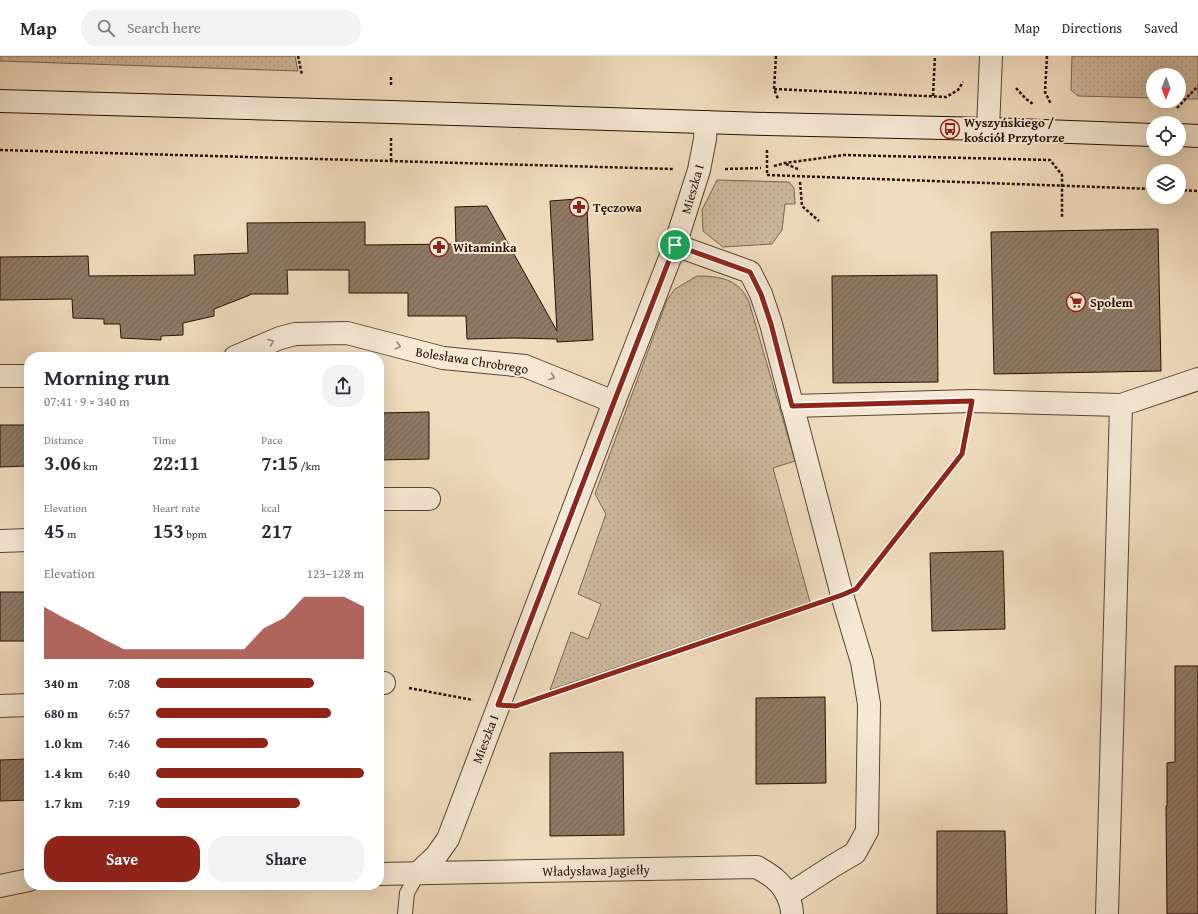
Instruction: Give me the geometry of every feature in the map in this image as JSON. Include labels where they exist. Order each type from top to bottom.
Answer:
[{"type":"street","points":[[988,129],[991,56]]},
{"type":"street","points":[[0,101],[1146,134]]},
{"type":"street","name":"Mieszka I","points":[[418,873],[436,856],[448,839],[675,245],[699,170],[705,139],[706,122]]},
{"type":"street","points":[[1186,135],[1198,136]]},
{"type":"street","points":[[675,245],[750,272],[761,294],[771,324],[842,595],[862,662],[869,704],[867,831],[855,853],[833,866],[791,906]]},
{"type":"street","name":"Bolesława Chrobrego","points":[[247,352],[280,338],[295,334],[347,333],[443,358],[525,366],[614,402]]},
{"type":"street","points":[[0,376],[24,376]]},
{"type":"street","points":[[792,406],[972,401],[1121,405],[1198,379]]},
{"type":"street","points":[[1107,914],[1121,405]]},
{"type":"street","points":[[384,499],[429,499]]},
{"type":"street","points":[[0,541],[24,540]]},
{"type":"street","points":[[0,706],[24,705]]},
{"type":"street","name":"Władysława Jagiełły","points":[[384,874],[757,867],[777,880],[791,906]]},
{"type":"street","points":[[0,886],[24,881]]},
{"type":"lane","points":[[405,914],[407,893],[418,873]]},
{"type":"path","points":[[298,56],[302,75]]},
{"type":"path","points":[[776,56],[774,89],[946,97],[958,90],[966,77]]},
{"type":"path","points":[[933,96],[935,56]]},
{"type":"path","points":[[1047,56],[1046,92],[1053,109]]},
{"type":"path","points":[[391,77],[391,86]]},
{"type":"path","points":[[1176,110],[1198,86]]},
{"type":"path","points":[[1015,87],[1034,105]]},
{"type":"path","points":[[391,134],[391,161]]},
{"type":"path","points":[[0,150],[674,169]]},
{"type":"path","points":[[767,151],[767,175],[1146,189]]},
{"type":"path","points":[[774,166],[785,163],[844,155],[1050,160],[1062,176],[1062,218]]},
{"type":"path","points":[[785,163],[800,170]]},
{"type":"path","points":[[722,169],[761,168]]},
{"type":"path","points":[[800,182],[802,206],[819,221]]},
{"type":"path","points":[[1186,190],[1198,191]]},
{"type":"path","points":[[384,684],[498,705],[516,706],[856,589],[962,454],[972,401]]},
{"type":"shaded area","points":[[0,56],[295,56],[298,71],[0,61]]},
{"type":"shaded area","points":[[1072,56],[1198,56],[1198,99],[1186,99],[1186,68],[1146,68],[1146,98],[1078,96],[1071,90]]},
{"type":"shaded area","points":[[717,180],[789,182],[794,188],[795,204],[785,204],[782,230],[772,244],[723,247],[703,231],[702,210]]},
{"type":"shaded area","points":[[697,276],[728,280],[740,288],[749,302],[795,461],[773,468],[810,602],[550,690],[571,632],[588,639],[601,604],[578,594],[606,514],[595,494],[667,300],[675,289]]},
{"type":"building","points":[[577,199],[587,209],[593,340],[557,342],[557,339],[467,339],[466,316],[408,316],[408,293],[349,293],[349,270],[287,270],[288,294],[250,294],[214,309],[214,316],[183,323],[183,335],[161,336],[161,340],[121,338],[120,324],[104,324],[104,319],[73,318],[72,299],[0,300],[0,257],[88,256],[89,276],[195,275],[194,255],[248,253],[247,223],[365,222],[365,245],[456,244],[455,207],[487,206],[557,331],[550,201]]},
{"type":"building","name":"Społem","points":[[1158,229],[1161,371],[994,374],[991,232]]},
{"type":"building","points":[[937,275],[938,382],[833,383],[832,276]]},
{"type":"building","points":[[429,412],[429,459],[384,460],[384,413]]},
{"type":"building","points":[[0,425],[24,425],[24,466],[0,467]]},
{"type":"building","points":[[1003,551],[1005,629],[932,631],[930,553]]},
{"type":"building","points":[[0,592],[24,592],[24,641],[0,641]]},
{"type":"building","points":[[1175,666],[1198,666],[1198,914],[1167,914],[1167,763],[1175,762]]},
{"type":"building","points":[[825,697],[826,783],[756,784],[756,698]]},
{"type":"building","points":[[623,752],[624,835],[550,836],[550,753]]},
{"type":"building","points":[[24,759],[24,800],[0,801],[0,760]]},
{"type":"building","points":[[937,831],[1005,831],[1007,914],[937,914]]},
{"type":"place","name":"Wyszyńskiego / kościół Przytorze","points":[[950,129]]},
{"type":"place","name":"Tęczowa","points":[[579,207]]},
{"type":"place","name":"Witaminka","points":[[439,247]]},
{"type":"place","name":"Społem","points":[[1076,302]]},
{"type":"route","points":[[675,245],[750,272],[761,294],[771,324],[792,406],[972,401],[962,454],[856,589],[516,706],[498,705],[614,402],[675,245]]}]
